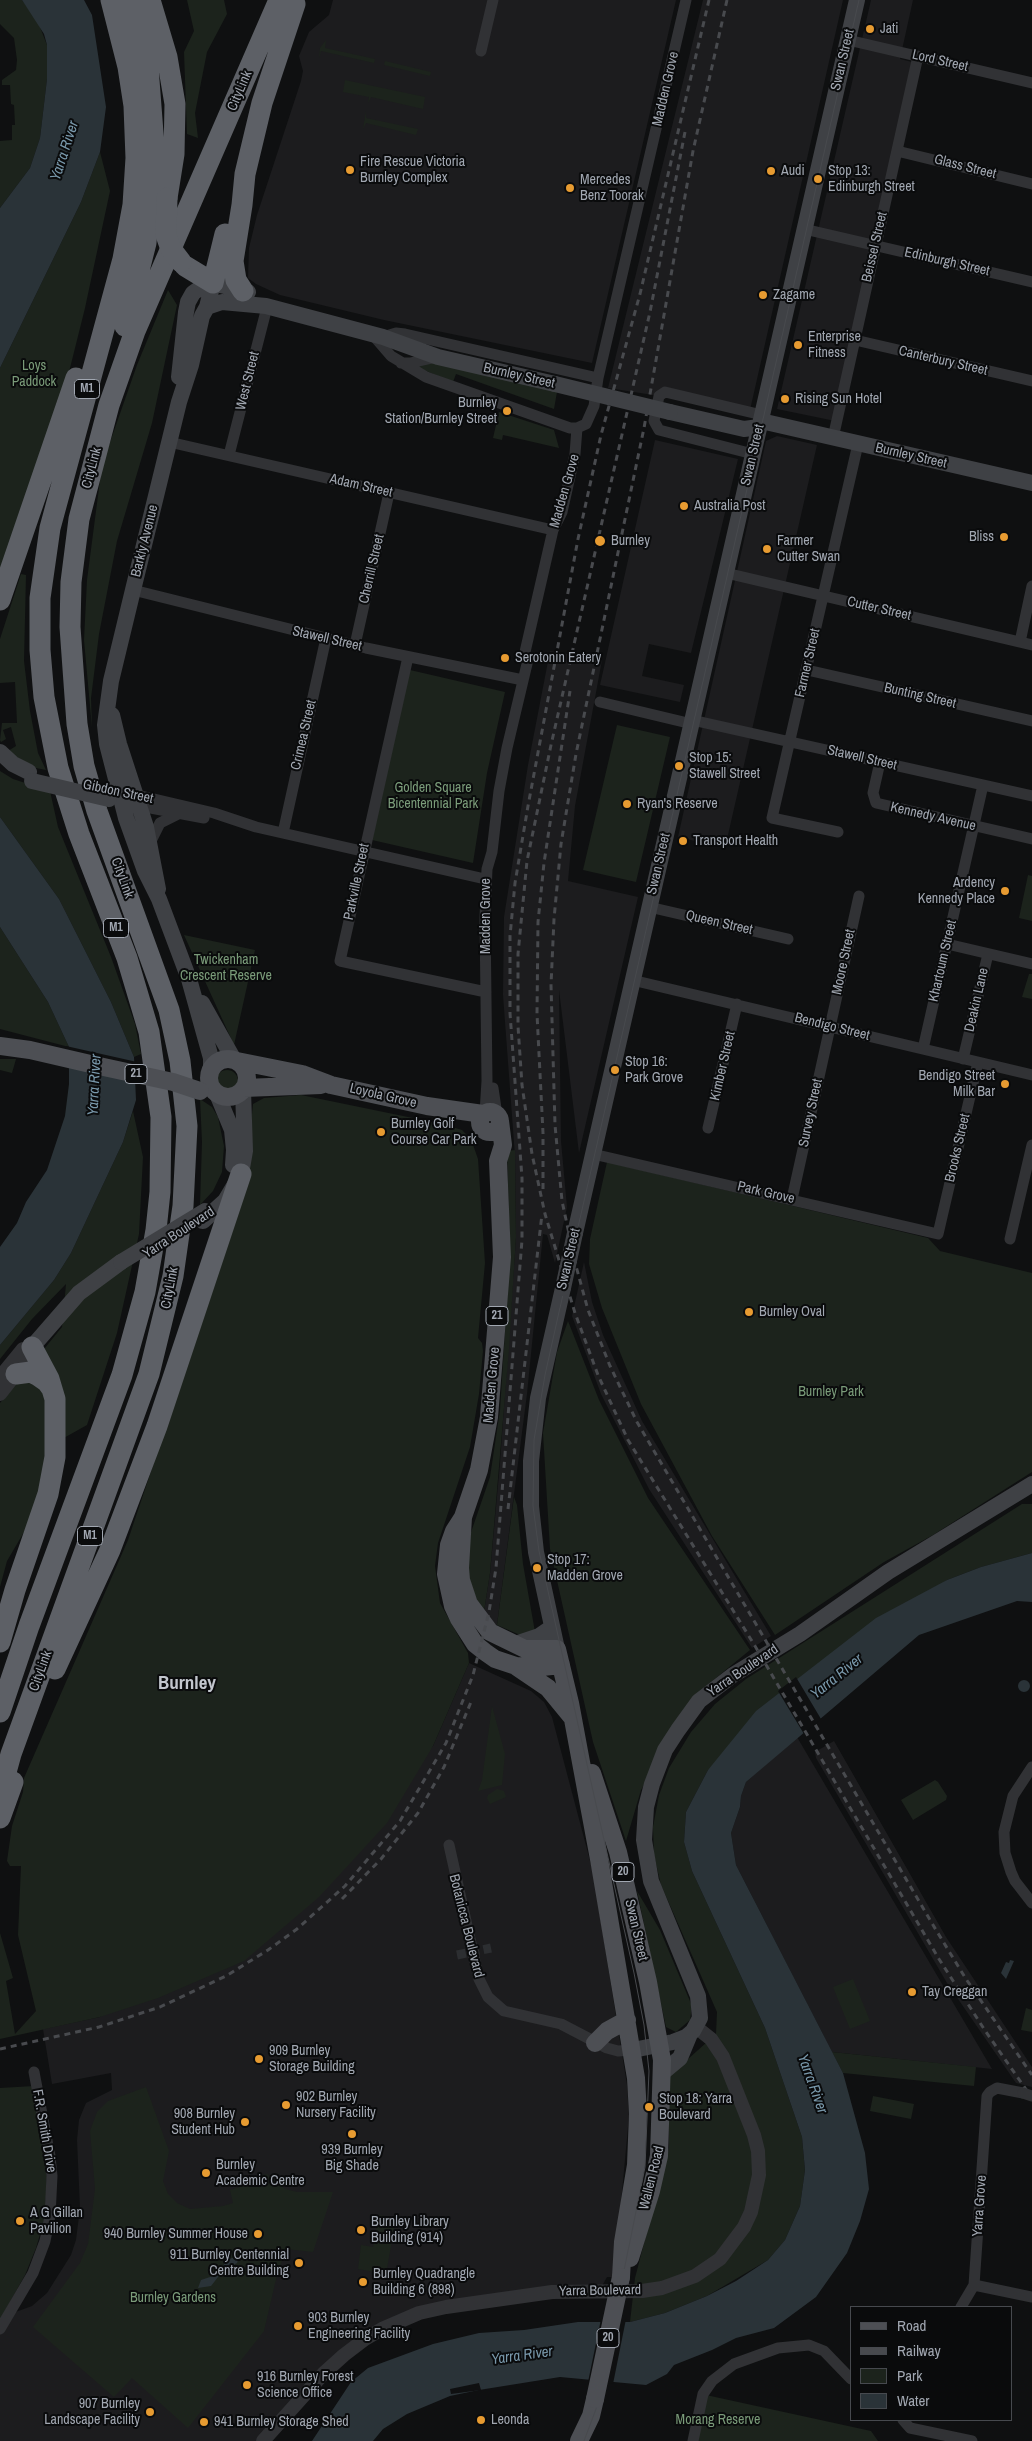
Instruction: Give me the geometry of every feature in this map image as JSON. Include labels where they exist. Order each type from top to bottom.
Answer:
[{"type":"highway","points":[[150,0],[167,56],[175,104],[174,154],[164,221],[166,235],[171,249],[206,293]]},
{"type":"highway","points":[[206,293],[245,174],[287,2]]},
{"type":"highway","name":"CityLink","points":[[0,1794],[11,1754],[148,1374],[173,1276],[183,1206],[187,1126],[180,1061],[169,1010],[98,811],[84,766],[73,696],[70,626],[74,549],[86,488],[109,405],[135,331],[287,2]]},
{"type":"highway","name":"CityLink","points":[[0,1712],[29,1626],[122,1375],[144,1292],[156,1230],[160,1192],[160,1117],[149,1032],[127,958],[79,834],[58,768],[44,697],[40,650],[40,598],[50,528],[117,284],[129,229],[136,173],[135,116],[118,4]]},
{"type":"highway","name":"M1","points":[[84,766],[66,708],[62,681],[60,613],[62,572],[77,488],[138,278],[150,217],[154,171],[153,119],[148,67],[118,4]]},
{"type":"highway","points":[[243,291],[236,280],[233,261],[245,174]]},
{"type":"highway","points":[[0,600],[40,480],[129,229]]},
{"type":"highway","points":[[0,1818],[46,1689],[113,1542],[157,1426],[241,1174]]},
{"type":"highway","points":[[0,1642],[52,1476],[56,1437],[53,1389],[32,1347]]},
{"type":"highway","points":[[8,1376],[31,1372],[47,1382],[53,1389]]},
{"type":"main road","name":"Swan Street","points":[[632,2050],[600,1859],[571,1710],[536,1552],[531,1506],[531,1461],[538,1398],[575,1232],[857,0]]},
{"type":"main road","name":"Burnley Street","points":[[206,293],[243,291],[267,307]]},
{"type":"main road","name":"Burnley Street","points":[[206,293],[220,302],[267,307],[378,336],[438,357],[670,412],[744,429],[761,421],[1032,483]]},
{"type":"main road","name":"Barkly Avenue","points":[[159,899],[113,795],[105,731],[112,680],[179,402],[186,312],[189,299],[206,293]]},
{"type":"main road","name":"Barkly Avenue","points":[[112,680],[114,724],[139,801],[157,876],[159,899]]},
{"type":"main road","name":"Gibdon Street","points":[[0,752],[13,764],[31,776]]},
{"type":"main road","name":"Gibdon Street","points":[[0,765],[14,774],[31,776],[139,801]]},
{"type":"main road","points":[[159,899],[189,979],[235,1060],[244,1068],[246,1074],[243,1089]]},
{"type":"main road","name":"Yarra Boulevard","points":[[189,979],[211,1058],[209,1082],[232,1130],[234,1156],[230,1176],[224,1189],[204,1216]]},
{"type":"main road","name":"21","points":[[0,1038],[30,1050]]},
{"type":"main road","name":"21","points":[[0,1046],[30,1050],[173,1082],[209,1082],[229,1097],[243,1089]]},
{"type":"main road","name":"21","points":[[209,1082],[221,1060],[235,1060]]},
{"type":"main road","name":"Loyola Grove","points":[[235,1060],[302,1074],[331,1085],[488,1120]]},
{"type":"main road","name":"Loyola Grove","points":[[243,1089],[331,1085]]},
{"type":"main road","name":"Yarra Boulevard","points":[[32,1347],[79,1293],[225,1201],[241,1174],[245,1151],[243,1089]]},
{"type":"main road","name":"Madden Grove","points":[[488,1120],[503,1145],[498,1161],[502,1257],[492,1393],[483,1454],[463,1517],[460,1568],[465,1595],[474,1614],[486,1628],[525,1649],[559,1657]]},
{"type":"main road","name":"Yarra Boulevard","points":[[693,2030],[700,2018],[698,1996],[651,1881],[644,1840],[646,1807],[650,1789],[657,1768],[673,1736],[699,1701],[733,1675],[800,1634],[888,1572],[1032,1484]]},
{"type":"main road","name":"Madden Grove","points":[[463,1517],[454,1531],[446,1559],[447,1581],[453,1606],[465,1631],[475,1644],[495,1659],[516,1666],[542,1667],[559,1657]]},
{"type":"main road","points":[[515,1644],[539,1636],[552,1627]]},
{"type":"main road","points":[[516,1666],[548,1688],[571,1710]]},
{"type":"main road","name":"Swan Street","points":[[571,1710],[618,1852],[659,2045]]},
{"type":"main road","points":[[595,2043],[607,2031],[614,2029],[627,2020]]},
{"type":"main road","points":[[632,2050],[677,2041],[693,2030]]},
{"type":"main road","points":[[662,2074],[680,2058],[693,2030]]},
{"type":"main road","name":"Wallen Road","points":[[587,2441],[622,2277],[634,2246],[659,2156],[662,2074],[659,2045]]},
{"type":"main road","name":"Wallen Road","points":[[622,2277],[623,2242],[637,2147],[638,2095],[632,2050]]},
{"type":"main road","name":"Wallen Road","points":[[580,2441],[595,2400]]},
{"type":"street","points":[[481,51],[493,0]]},
{"type":"street","name":"Madden Grove","points":[[488,1120],[493,1094],[494,1046],[486,992],[486,880],[492,852],[499,791],[526,664],[524,652],[553,530],[562,512],[575,454],[577,428],[586,424],[591,416],[598,378],[686,0]]},
{"type":"street","name":"Lord Street","points":[[848,40],[1032,83]]},
{"type":"street","name":"Beissel Street","points":[[833,438],[918,56]]},
{"type":"street","name":"Glass Street","points":[[897,150],[1032,184]]},
{"type":"street","name":"Edinburgh Street","points":[[804,229],[1032,282]]},
{"type":"street","name":"West Street","points":[[229,455],[267,307]]},
{"type":"street","name":"Burnley Street","points":[[577,428],[570,428],[426,377],[388,354],[378,336],[396,333],[405,334],[598,378]]},
{"type":"street","name":"Canterbury Street","points":[[855,340],[1032,381]]},
{"type":"street","points":[[400,362],[410,363],[438,357]]},
{"type":"street","name":"Burnley Street","points":[[753,454],[658,430],[654,421],[659,396],[665,392],[761,421]]},
{"type":"street","name":"Adam Street","points":[[169,442],[553,530]]},
{"type":"street","name":"Farmer Street","points":[[838,832],[772,818],[858,444]]},
{"type":"street","name":"Cherrill Street","points":[[356,645],[389,493]]},
{"type":"street","name":"Cutter Street","points":[[726,572],[1032,645]]},
{"type":"street","points":[[1020,642],[1032,586]]},
{"type":"street","name":"Stawell Street","points":[[133,590],[356,645],[523,680]]},
{"type":"street","name":"Crimea Street","points":[[282,833],[326,638]]},
{"type":"street","name":"Parkville Street","points":[[408,657],[340,961],[486,992]]},
{"type":"street","name":"Bunting Street","points":[[807,670],[1032,721]]},
{"type":"street","name":"Stawell Street","points":[[600,702],[1032,796]]},
{"type":"street","name":"Kennedy Avenue","points":[[880,762],[872,793],[876,803],[1032,839]]},
{"type":"street","name":"Khartoum Street","points":[[923,1049],[983,785]]},
{"type":"street","name":"Gibdon Street","points":[[139,801],[214,813],[240,823]]},
{"type":"street","name":"Gibdon Street","points":[[139,801],[178,814],[240,823],[486,880]]},
{"type":"street","points":[[150,844],[160,823],[178,814]]},
{"type":"street","name":"Moore Street","points":[[830,1028],[859,896]]},
{"type":"street","name":"Queen Street","points":[[650,907],[788,939]]},
{"type":"street","name":"Deakin Lane","points":[[947,944],[988,954],[963,1059]]},
{"type":"street","points":[[988,954],[1032,964]]},
{"type":"street","name":"Bendigo Street","points":[[632,980],[1032,1075]]},
{"type":"street","name":"Kimber Street","points":[[708,1128],[737,1004]]},
{"type":"street","name":"Survey Street","points":[[792,1200],[830,1028]]},
{"type":"street","points":[[0,1050],[30,1050]]},
{"type":"street","name":"Brooks Street","points":[[938,1234],[978,1062]]},
{"type":"street","points":[[1010,1239],[1032,1145]]},
{"type":"street","name":"Park Grove","points":[[593,1154],[938,1234]]},
{"type":"street","name":"Yarra Boulevard","points":[[0,1394],[8,1376],[29,1357],[32,1347]]},
{"type":"street","points":[[1032,1767],[1017,1788],[1007,1813],[1004,1838],[1008,1864],[1015,1882],[1032,1903]]},
{"type":"street","name":"Botanicca Boulevard","points":[[449,1845],[479,1979],[488,1997],[501,2009],[561,2024],[595,2043],[618,2051],[632,2050]]},
{"type":"street","name":"Yarra Boulevard","points":[[263,2441],[324,2373],[344,2354],[365,2338],[419,2313],[446,2307],[552,2292],[651,2290],[685,2281],[720,2259],[744,2227],[751,2212],[759,2175],[758,2151],[754,2135],[723,2057],[711,2039],[693,2030]]},
{"type":"street","name":"F.R. Smith Drive","points":[[0,2329],[33,2273],[45,2241],[50,2216],[52,2176],[50,2156],[34,2072]]},
{"type":"street","name":"Yarra Grove","points":[[962,2306],[974,2285],[986,2100],[990,2092],[997,2088],[1028,2094]]},
{"type":"street","points":[[974,2285],[1032,2297]]},
{"type":"street","points":[[693,2441],[703,2394],[712,2381],[734,2364],[778,2348],[809,2345],[824,2351],[850,2378]]},
{"type":"street","points":[[904,2421],[910,2428],[972,2441]]},
{"type":"shaded area","points":[[333,0],[676,0],[592,363],[384,320],[280,295],[256,284],[248,278],[249,248],[257,215],[301,81],[303,71],[299,56],[309,32],[329,15]]},
{"type":"shaded area","points":[[703,0],[843,0],[750,410],[608,388]]},
{"type":"shaded area","points":[[871,0],[913,0],[900,59],[920,64],[840,422],[777,409]]},
{"type":"shaded area","points":[[777,436],[817,445],[725,848],[678,837],[766,441]]},
{"type":"shaded area","points":[[655,440],[738,459],[691,653],[649,644],[642,676],[684,685],[680,702],[600,685]]},
{"type":"shaded area","points":[[550,651],[602,660],[575,806],[568,881],[638,897],[579,1153],[559,990],[561,1141],[567,1207],[555,1263],[547,1235],[543,1234],[527,1394],[497,1625],[483,1618],[490,1573],[500,1463],[516,1237],[515,1156],[503,995],[504,917],[528,765]]},
{"type":"shaded area","points":[[584,1262],[592,1302],[603,1335],[642,1421],[771,1636],[752,1648],[649,1489],[601,1394],[572,1316]]},
{"type":"shaded area","points":[[469,1663],[531,1691],[544,1702],[552,1717],[593,1872],[627,2085],[629,2116],[621,2203],[621,2277],[607,2277],[602,2286],[446,2307],[365,2339],[263,2441],[0,2441],[0,2329],[10,2314],[32,2306],[47,2293],[71,2255],[76,2240],[80,2208],[77,2140],[79,2120],[86,2103],[112,2090],[111,2073],[52,2084],[43,2029],[100,2017],[433,1746]]},
{"type":"shaded area","points":[[797,1737],[992,2069],[832,2052],[736,1865],[731,1833],[746,1782]]},
{"type":"shaded area","points":[[834,1741],[946,1937],[1032,2067],[1032,2087],[1016,2083],[947,1983],[816,1758],[815,1752]]},
{"type":"green space","points":[[0,0],[22,0],[38,22],[47,45],[47,79],[40,138],[30,168],[0,208],[0,141],[12,140],[12,125],[15,125],[10,85],[2,85],[2,80],[16,70],[17,60],[14,38],[0,24]]},
{"type":"green space","points":[[187,0],[224,0],[227,14],[207,52],[195,113],[198,138],[187,134],[184,52],[194,31]]},
{"type":"green space","points":[[326,40],[325,48],[375,59],[374,63],[321,51],[319,58],[320,48]]},
{"type":"green space","points":[[385,61],[431,72],[430,76],[384,65]]},
{"type":"green space","points":[[345,80],[425,97],[423,109],[371,97],[368,103],[369,97],[343,92]]},
{"type":"green space","points":[[366,111],[366,118],[418,129],[416,135],[366,123],[363,129]]},
{"type":"green space","name":"Loys Paddock","points":[[100,152],[110,191],[85,308],[68,376],[0,574],[0,368],[81,202]]},
{"type":"green space","points":[[168,290],[177,305],[152,423],[117,541],[99,634],[91,698],[92,728],[84,640],[87,580],[102,465],[137,365]]},
{"type":"green space","points":[[432,362],[557,392],[554,409],[456,374],[453,382],[414,366]]},
{"type":"green space","points":[[499,412],[554,430],[559,448],[503,435],[502,440],[493,438]]},
{"type":"green space","points":[[21,574],[26,575],[24,661],[30,711],[38,753],[46,770],[31,767],[8,751],[16,746],[11,727],[3,730],[6,739],[1,742],[0,740],[2,723],[17,723],[15,682],[0,683],[0,639]]},
{"type":"green space","name":"Golden Square Bicentennial Park","points":[[410,670],[505,692],[487,773],[473,863],[372,840]]},
{"type":"green space","name":"Ryan's Reserve","points":[[617,725],[670,737],[636,882],[583,870]]},
{"type":"green space","points":[[0,771],[13,779],[50,791],[58,827],[111,957],[135,1024],[141,1054],[134,1057],[111,1002],[59,899],[0,817]]},
{"type":"green space","points":[[1028,875],[1032,876],[1032,921],[1019,918]]},
{"type":"green space","points":[[0,927],[48,1002],[69,1047],[0,1029]]},
{"type":"green space","name":"Twickenham Crescent Reserve","points":[[184,935],[255,950],[234,1045]]},
{"type":"green space","points":[[1029,974],[1032,974],[1032,999],[1022,997]]},
{"type":"green space","points":[[0,1059],[16,1059],[12,1073],[0,1070]]},
{"type":"green space","points":[[227,1070],[235,1073],[238,1081],[235,1089],[227,1092],[219,1089],[216,1081],[219,1073]]},
{"type":"green space","points":[[301,1095],[442,1124],[462,1130],[471,1139],[478,1159],[485,1263],[478,1338],[482,1343],[483,1351],[479,1394],[470,1447],[438,1543],[435,1566],[440,1603],[468,1653],[469,1663],[433,1746],[387,1823],[319,1897],[244,1961],[158,1998],[100,2017],[0,2039],[0,1933],[13,1978],[6,1981],[15,2034],[36,2011],[18,1935],[21,1866],[10,1866],[7,1861],[12,1826],[23,1792],[24,1778],[128,1540],[244,1194],[253,1104],[264,1098]]},
{"type":"green space","points":[[200,1099],[212,1107],[218,1117],[224,1146],[222,1172],[213,1191],[200,1205],[202,1142]]},
{"type":"green space","points":[[133,1111],[143,1157],[139,1234],[117,1333],[87,1425],[62,1439],[34,1515],[7,1561],[0,1587],[0,1403],[62,1327],[66,1284],[32,1319],[0,1359],[0,1345],[54,1280],[71,1253],[123,1142]]},
{"type":"green space","points":[[515,1150],[516,1237],[509,1349],[490,1573],[483,1618],[465,1566],[467,1544],[490,1477],[500,1410],[510,1253],[507,1151]]},
{"type":"green space","name":"Burnley Park","points":[[607,1162],[928,1238],[940,1251],[1032,1273],[1032,1472],[933,1535],[884,1562],[775,1635],[712,1536],[641,1404],[602,1308],[589,1264],[590,1239]]},
{"type":"green space","points":[[568,1321],[599,1400],[648,1498],[750,1650],[694,1696],[641,1790],[626,1841],[593,1742],[550,1549],[543,1433],[557,1352]]},
{"type":"green space","points":[[514,1497],[517,1505],[523,1564],[535,1632],[520,1635],[497,1625]]},
{"type":"green space","points":[[1022,1504],[1032,1504],[1032,1553],[981,1567],[947,1580],[708,1770],[686,1812],[684,1842],[692,1871],[765,2028],[802,2137],[805,2170],[800,2206],[785,2240],[768,2260],[707,2296],[665,2313],[630,2322],[635,2278],[669,2147],[669,2076],[716,2034],[717,2012],[661,1885],[654,1855],[653,1827],[659,1795],[669,1768],[691,1732],[715,1704],[746,1679]]},
{"type":"green space","points":[[492,1706],[505,1754],[502,1785],[478,1791],[482,1780]]},
{"type":"green space","points":[[935,1780],[947,1796],[946,1800],[913,1820],[901,1800]]},
{"type":"green space","points":[[497,1789],[504,1791],[506,1797],[490,1804],[487,1798],[488,1795]]},
{"type":"green space","points":[[637,1891],[660,1930],[692,2006],[690,2020],[676,2032],[666,2027]]},
{"type":"green space","points":[[853,1979],[870,2021],[850,2029],[833,1987]]},
{"type":"green space","points":[[1026,2008],[1032,2010],[1032,2032],[1021,2030]]},
{"type":"green space","points":[[832,2052],[976,2067],[974,2086],[843,2073]]},
{"type":"green space","points":[[34,2086],[47,2177],[45,2217],[36,2248],[25,2275],[0,2320],[0,2088]]},
{"type":"green space","name":"Burnley Gardens","points":[[146,2087],[169,2151],[163,2181],[168,2194],[177,2203],[190,2209],[223,2206],[233,2203],[230,2190],[243,2186],[243,2179],[267,2174],[285,2189],[297,2192],[333,2192],[313,2252],[286,2249],[277,2275],[264,2331],[188,2428],[132,2378],[114,2397],[33,2327],[80,2263],[88,2244],[95,2189],[90,2131],[97,2112],[108,2101]]},
{"type":"green space","points":[[873,2096],[914,2104],[911,2119],[870,2111]]},
{"type":"green space","points":[[379,2215],[396,2218],[386,2274],[358,2269],[361,2245],[373,2247]]},
{"type":"green space","name":"Morang Reserve","points":[[706,2395],[871,2431],[878,2441],[693,2441]]},
{"type":"water","name":"Yarra River","points":[[22,0],[84,0],[92,15],[106,107],[100,152],[81,202],[0,368],[0,208],[30,168],[40,138],[47,79],[47,45],[44,34]]},
{"type":"water","name":"Yarra River","points":[[0,817],[59,899],[111,1002],[134,1057],[136,1100],[123,1142],[71,1253],[54,1280],[0,1345],[0,1247],[17,1223],[26,1202],[47,1170],[65,1116],[69,1084],[69,1047],[48,1002],[0,927]]},
{"type":"water","name":"Yarra River","points":[[1032,1553],[1032,1602],[1017,1601],[919,1635],[746,1782],[741,1796],[740,1807],[731,1833],[736,1865],[843,2073],[865,2153],[869,2189],[860,2221],[847,2253],[816,2297],[774,2328],[736,2338],[674,2365],[667,2374],[646,2385],[560,2377],[479,2390],[450,2396],[407,2414],[383,2429],[373,2441],[312,2441],[351,2382],[368,2368],[433,2344],[479,2333],[524,2330],[578,2322],[630,2322],[665,2313],[707,2296],[736,2281],[768,2260],[785,2240],[800,2206],[805,2170],[802,2137],[765,2028],[692,1871],[684,1842],[686,1812],[708,1770],[756,1711],[876,1618],[947,1580],[981,1567]]},
{"type":"water","points":[[1024,1680],[1030,1686],[1024,1692],[1018,1686]]},
{"type":"water","points":[[1010,1960],[1014,1961],[1006,1979],[1001,1973],[1006,1962],[1009,1963]]},
{"type":"water","points":[[235,2257],[238,2260],[237,2263],[222,2272],[211,2286],[198,2288],[201,2280],[216,2275],[221,2271],[226,2260]]},
{"type":"pier","points":[[66,1046],[137,1062],[138,1082],[66,1066]]},
{"type":"pier","points":[[796,1677],[821,1719],[804,1734],[778,1691]]},
{"type":"pier","points":[[601,2319],[626,2319],[613,2384],[588,2382]]},
{"type":"pier","points":[[479,2383],[481,2390],[451,2394],[450,2389]]},
{"type":"tunnel","points":[[457,1955],[491,1948]]},
{"type":"tram line","points":[[584,2441],[596,2409],[645,2167],[649,2071],[644,2025],[634,1973],[539,1551],[533,1506],[534,1440],[545,1375],[576,1236],[859,0]]},
{"type":"railway","points":[[0,2049],[99,2027],[160,2007],[226,1976],[268,1950],[297,1929],[345,1886],[400,1821],[446,1743],[473,1675],[489,1612],[496,1568],[522,1240],[522,1178],[510,1013],[510,936],[515,883],[578,539],[601,435],[640,294],[709,0]]},
{"type":"railway","points":[[727,0],[693,151],[644,428],[576,754],[561,844],[554,919],[551,985],[555,1125],[562,1201],[588,1310],[610,1366],[637,1422],[936,1930],[966,1979],[1032,2075]]},
{"type":"railway","points":[[685,132],[650,312],[551,745],[527,861],[518,954],[518,1026],[522,1085],[532,1154],[545,1214],[575,1313],[598,1375],[628,1440],[755,1646],[939,1959],[986,2032],[1032,2098]]},
{"type":"railway","points":[[543,1189],[543,1133],[537,1014],[538,922],[544,863],[570,691]]},
{"type":"railway","points":[[508,1509],[542,1214]]},
{"type":"railway","points":[[342,1899],[381,1859],[418,1813],[444,1767],[471,1702]]},
{"type":"place","name":"Jati","points":[[870,29]]},
{"type":"place","name":"Fire Rescue Victoria Burnley Complex","points":[[350,170]]},
{"type":"place","name":"Audi","points":[[771,171]]},
{"type":"place","name":"Stop 13: Edinburgh Street","points":[[818,179]]},
{"type":"place","name":"Mercedes Benz Toorak","points":[[570,188]]},
{"type":"place","name":"Zagame","points":[[763,295]]},
{"type":"place","name":"Enterprise Fitness","points":[[798,345]]},
{"type":"place","name":"Rising Sun Hotel","points":[[785,399]]},
{"type":"place","name":"Burnley Station/Burnley Street","points":[[507,411]]},
{"type":"place","name":"Australia Post","points":[[684,506]]},
{"type":"place","name":"Bliss","points":[[1004,537]]},
{"type":"place","name":"Burnley","points":[[600,541]]},
{"type":"place","name":"Farmer Cutter Swan","points":[[767,549]]},
{"type":"place","name":"Serotonin Eatery","points":[[505,658]]},
{"type":"place","name":"Stop 15: Stawell Street","points":[[679,766]]},
{"type":"place","name":"Ryan's Reserve","points":[[627,804]]},
{"type":"place","name":"Transport Health","points":[[683,841]]},
{"type":"place","name":"Ardency Kennedy Place","points":[[1005,891]]},
{"type":"place","name":"Stop 16: Park Grove","points":[[615,1070]]},
{"type":"place","name":"Bendigo Street Milk Bar","points":[[1005,1084]]},
{"type":"place","name":"Burnley Golf Course Car Park","points":[[381,1132]]},
{"type":"place","name":"Burnley Oval","points":[[749,1312]]},
{"type":"place","name":"Stop 17: Madden Grove","points":[[537,1568]]},
{"type":"place","name":"Tay Creggan","points":[[912,1992]]},
{"type":"place","name":"909 Burnley Storage Building","points":[[259,2059]]},
{"type":"place","name":"902 Burnley Nursery Facility","points":[[286,2105]]},
{"type":"place","name":"Stop 18: Yarra Boulevard","points":[[649,2107]]},
{"type":"place","name":"908 Burnley Student Hub","points":[[245,2122]]},
{"type":"place","name":"939 Burnley Big Shade","points":[[352,2134]]},
{"type":"place","name":"Burnley Academic Centre","points":[[206,2173]]},
{"type":"place","name":"A G Gillan Pavilion","points":[[20,2221]]},
{"type":"place","name":"Burnley Library Building (914)","points":[[361,2230]]},
{"type":"place","name":"940 Burnley Summer House","points":[[258,2234]]},
{"type":"place","name":"911 Burnley Centennial Centre Building","points":[[299,2263]]},
{"type":"place","name":"Burnley Quadrangle Building 6 (898)","points":[[363,2282]]},
{"type":"place","name":"903 Burnley Engineering Facility","points":[[298,2326]]},
{"type":"place","name":"916 Burnley Forest Science Office","points":[[247,2385]]},
{"type":"place","name":"907 Burnley Landscape Facility","points":[[150,2412]]},
{"type":"place","name":"Leonda","points":[[481,2420]]},
{"type":"place","name":"941 Burnley Storage Shed","points":[[204,2422]]},
{"type":"district","name":"Burnley","points":[[187,1684]]}]
